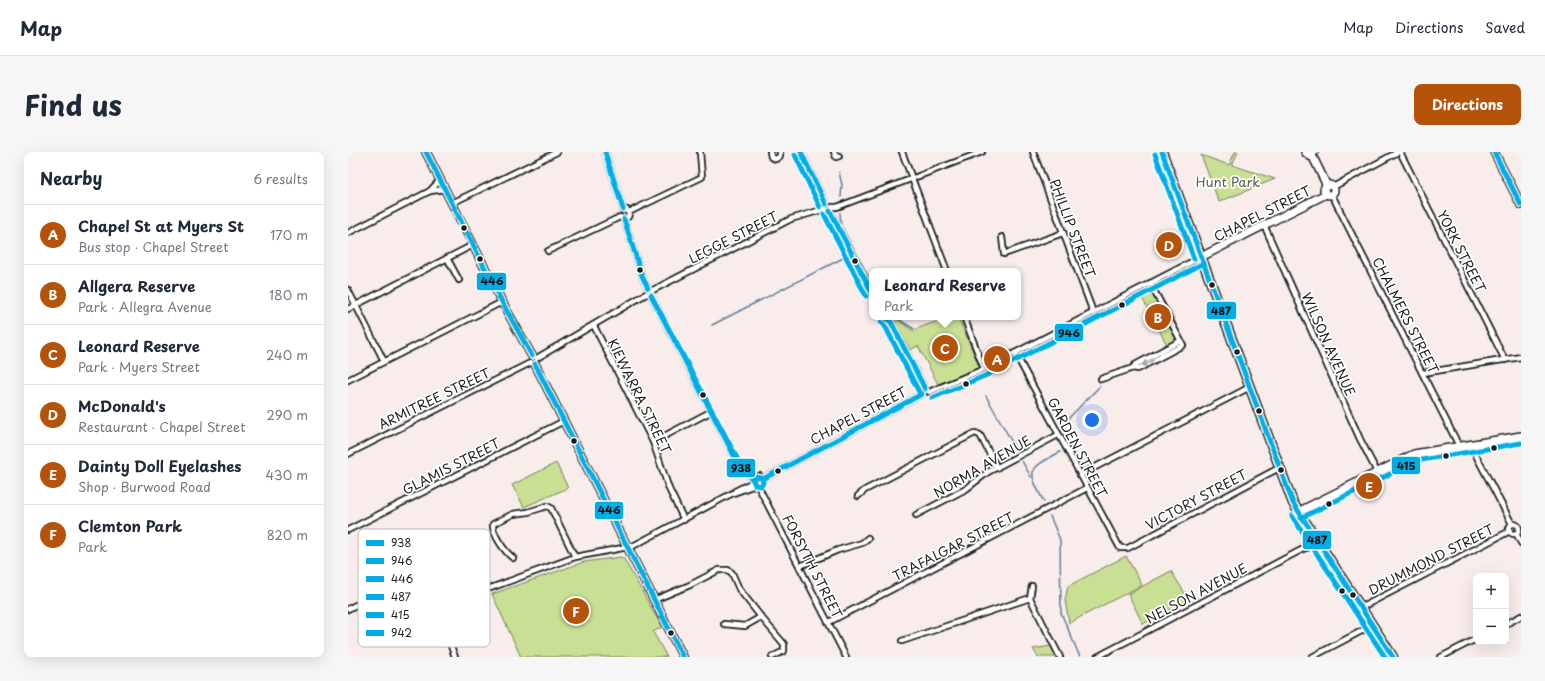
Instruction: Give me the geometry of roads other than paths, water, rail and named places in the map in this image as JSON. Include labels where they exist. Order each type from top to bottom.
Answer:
[{"type":"highway","points":[[1162,152],[1279,468],[1298,512],[1362,607],[1393,657]]},
{"type":"main road","points":[[426,152],[502,302],[534,360],[603,502],[683,657]]},
{"type":"main road","points":[[1494,152],[1521,205]]},
{"type":"main road","points":[[1308,153],[1330,187],[1324,190],[1329,194]]},
{"type":"main road","name":"CHAPEL STREET","points":[[1201,257],[1329,194]]},
{"type":"main road","points":[[1298,512],[1420,452],[1521,436]]},
{"type":"street","points":[[452,203],[557,152]]},
{"type":"street","points":[[605,152],[623,210],[620,212],[642,276],[648,288],[653,290],[649,295]]},
{"type":"street","points":[[623,210],[629,212],[702,177],[700,152]]},
{"type":"street","points":[[770,152],[771,157],[776,159],[780,156],[780,152]]},
{"type":"street","points":[[801,152],[825,207],[831,209],[982,152]]},
{"type":"street","points":[[834,152],[836,157],[839,156]]},
{"type":"street","points":[[902,152],[946,268]]},
{"type":"street","name":"PHILLIP STREET","points":[[1033,152],[1093,312]]},
{"type":"street","points":[[1330,187],[1399,152]]},
{"type":"street","name":"YORK STREET","points":[[1399,152],[1505,360]]},
{"type":"street","points":[[348,233],[430,191],[440,180]]},
{"type":"street","points":[[430,191],[445,190]]},
{"type":"street","name":"CHALMERS STREET","points":[[1329,194],[1423,373],[1459,446]]},
{"type":"street","name":"LEGGE STREET","points":[[653,290],[791,219],[825,207]]},
{"type":"street","points":[[831,209],[869,287]]},
{"type":"street","points":[[548,251],[622,218],[628,217],[629,212]]},
{"type":"street","name":"WILSON AVENUE","points":[[1264,225],[1360,439],[1377,472]]},
{"type":"street","points":[[1002,237],[1004,254],[1063,233]]},
{"type":"street","points":[[348,309],[473,245]]},
{"type":"street","name":"CHAPEL STREET","points":[[763,480],[922,394],[927,396],[927,391],[984,369],[1015,354],[1201,257]]},
{"type":"street","points":[[447,258],[459,280]]},
{"type":"street","points":[[1101,379],[1133,368],[1136,365],[1182,343],[1150,283]]},
{"type":"street","points":[[648,288],[645,291],[649,295],[745,472],[748,480],[731,494]]},
{"type":"street","points":[[348,290],[384,361]]},
{"type":"street","name":"ARMITREE STREET","points":[[348,454],[534,360],[649,295]]},
{"type":"street","points":[[348,380],[502,302]]},
{"type":"street","points":[[888,320],[927,391]]},
{"type":"street","points":[[965,320],[984,369]]},
{"type":"street","name":"KIEWARRA STREET","points":[[594,326],[653,442],[669,489],[684,520]]},
{"type":"street","name":"GARDEN STREET","points":[[1015,354],[1116,544],[1122,549]]},
{"type":"street","points":[[1423,373],[1521,357]]},
{"type":"street","points":[[1080,475],[1250,387]]},
{"type":"street","points":[[653,442],[712,411]]},
{"type":"street","name":"GLAMIS STREET","points":[[348,530],[564,421]]},
{"type":"street","points":[[858,496],[865,490],[976,433],[980,435],[997,468]]},
{"type":"street","name":"NORMA AVENUE","points":[[916,515],[966,489],[983,476],[1058,435]]},
{"type":"street","points":[[1470,444],[1512,524],[1510,531],[1512,533],[1516,533],[1521,542]]},
{"type":"street","points":[[739,462],[755,482]]},
{"type":"street","name":"VICTORY STREET","points":[[1122,549],[1128,548],[1279,468]]},
{"type":"street","points":[[490,588],[575,557],[628,548],[755,482],[760,476],[763,480],[762,484],[755,482],[745,472]]},
{"type":"street","points":[[741,487],[755,482]]},
{"type":"street","name":"FORSYTH STREET","points":[[755,482],[846,657]]},
{"type":"street","name":"TRAFALGAR STREET","points":[[829,622],[1087,488]]},
{"type":"street","points":[[513,558],[506,552],[493,528],[493,524],[513,514],[528,512],[547,506],[551,508],[575,557]]},
{"type":"street","points":[[1512,524],[1517,524],[1520,526],[1516,533]]},
{"type":"street","name":"DRUMMOND STREET","points":[[1362,607],[1510,531]]},
{"type":"street","name":"NELSON AVENUE","points":[[1305,548],[1314,537]]},
{"type":"street","points":[[800,566],[838,550],[862,543],[868,538]]},
{"type":"street","name":"NELSON AVENUE","points":[[1097,657],[1305,548],[1320,545]]},
{"type":"street","points":[[654,600],[726,569],[732,573],[740,589],[784,644],[784,651],[772,657]]},
{"type":"street","points":[[1032,586],[1030,598],[1060,657]]},
{"type":"street","points":[[902,641],[1030,598]]},
{"type":"street","points":[[348,609],[358,604]]},
{"type":"street","points":[[1509,622],[1521,616]]},
{"type":"street","points":[[724,624],[745,626],[761,617]]},
{"type":"street","points":[[1312,657],[1373,625]]},
{"type":"street","points":[[1441,657],[1473,641]]},
{"type":"street","points":[[451,647],[455,657]]},
{"type":"waterway","points":[[839,172],[842,185],[841,197]]},
{"type":"waterway","points":[[840,213],[841,225],[869,277]]},
{"type":"waterway","points":[[712,325],[847,256]]},
{"type":"waterway","points":[[900,320],[914,329]]},
{"type":"waterway","points":[[1062,425],[1100,386]]},
{"type":"waterway","points":[[986,396],[1017,451]]},
{"type":"waterway","points":[[1044,502],[1035,483],[1033,471],[1041,463],[1060,452]]},
{"type":"waterway","points":[[1022,461],[1031,477]]},
{"type":"waterway","points":[[1050,516],[1060,540],[1061,613],[1080,657]]},
{"type":"place","name":"McDonald's","points":[[1169,245]]},
{"type":"place","name":"Allgera Reserve","points":[[1158,317]]},
{"type":"place","name":"Leonard Reserve","points":[[945,348]]},
{"type":"place","name":"Chapel St at Myers St","points":[[997,359]]},
{"type":"place","name":"Dainty Doll Eyelashes","points":[[1369,486]]},
{"type":"place","name":"Clemton Park","points":[[576,611]]},
{"type":"park label","name":"Hunt Park","points":[[1228,181]]}]
